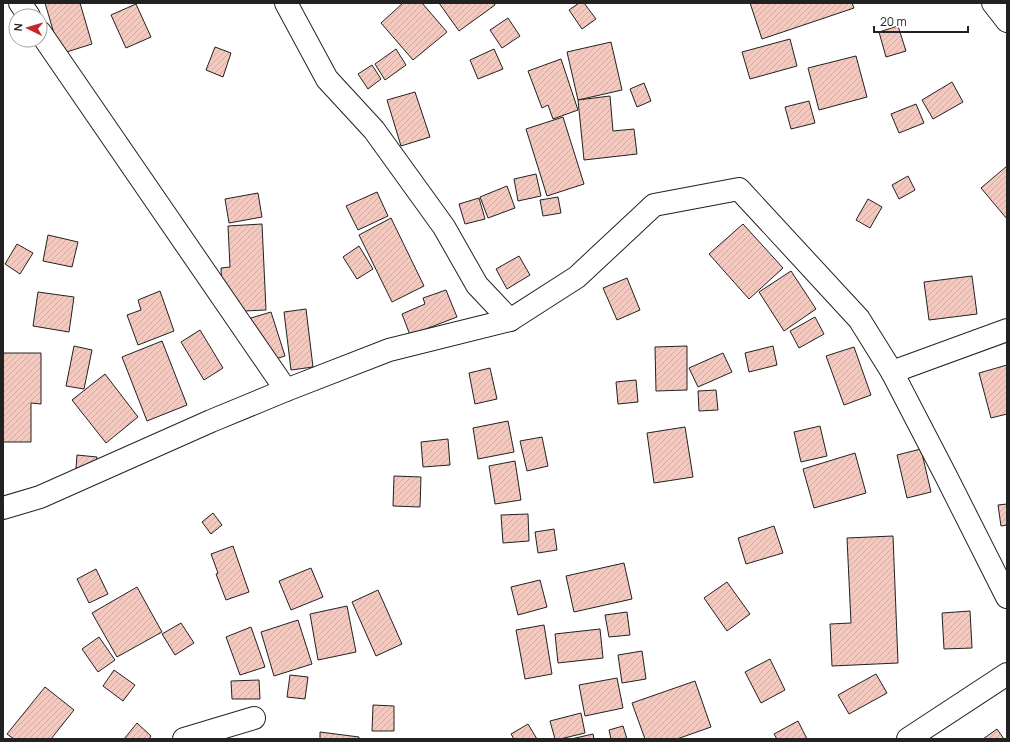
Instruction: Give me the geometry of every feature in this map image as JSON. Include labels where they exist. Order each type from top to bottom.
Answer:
[{"type":"street","points":[[286,3],[327,79],[374,130],[444,227],[477,286],[510,320]]},
{"type":"street","points":[[993,3],[1007,20]]},
{"type":"street","points":[[48,44],[286,390]]},
{"type":"street","points":[[3,508],[40,497],[211,421],[389,350],[510,320],[577,277],[654,206],[739,190],[859,319],[892,372],[1007,597]]},
{"type":"street","points":[[892,372],[1007,330]]},
{"type":"street","points":[[908,739],[1007,674]]},
{"type":"street","points":[[184,739],[254,718]]},
{"type":"building","points":[[45,3],[80,3],[92,44],[60,54],[48,13],[48,8],[46,8]]},
{"type":"building","points":[[403,3],[422,3],[447,32],[413,60],[381,23]]},
{"type":"building","points":[[439,3],[494,3],[495,5],[459,31]]},
{"type":"building","points":[[579,3],[584,3],[596,19],[582,29],[569,10]]},
{"type":"building","points":[[750,3],[852,3],[854,8],[762,39]]},
{"type":"building","points":[[136,4],[151,37],[126,48],[111,15]]},
{"type":"building","points":[[508,18],[520,36],[502,48],[490,30]]},
{"type":"building","points":[[898,26],[906,51],[886,57],[879,32]]},
{"type":"building","points":[[790,39],[797,66],[750,79],[742,52]]},
{"type":"building","points":[[611,42],[622,90],[578,100],[567,52]]},
{"type":"building","points":[[215,47],[231,53],[223,77],[206,70]]},
{"type":"building","points":[[396,49],[406,65],[385,80],[375,64]]},
{"type":"building","points":[[494,49],[503,69],[478,79],[470,60]]},
{"type":"building","points":[[856,56],[867,97],[819,110],[808,68]]},
{"type":"building","points":[[561,59],[578,110],[553,119],[548,105],[542,108],[528,71]]},
{"type":"building","points":[[372,65],[381,79],[368,89],[358,74]]},
{"type":"building","points":[[952,82],[963,102],[933,119],[922,100]]},
{"type":"building","points":[[644,83],[651,101],[637,107],[630,89]]},
{"type":"building","points":[[415,92],[430,137],[401,146],[387,100]]},
{"type":"building","points":[[610,96],[613,131],[634,129],[637,154],[584,160],[578,100]]},
{"type":"building","points":[[809,101],[815,123],[791,129],[785,107]]},
{"type":"building","points":[[916,104],[924,123],[899,133],[891,114]]},
{"type":"building","points":[[563,117],[584,184],[547,196],[526,129]]},
{"type":"building","points":[[1007,166],[1007,219],[981,188]]},
{"type":"building","points":[[536,174],[541,196],[518,201],[514,179]]},
{"type":"building","points":[[908,176],[915,190],[899,199],[892,185]]},
{"type":"building","points":[[507,186],[515,208],[488,218],[480,197]]},
{"type":"building","points":[[377,192],[388,216],[358,230],[346,206]]},
{"type":"building","points":[[258,193],[262,217],[229,223],[225,199]]},
{"type":"building","points":[[558,197],[561,213],[543,216],[540,200]]},
{"type":"building","points":[[479,198],[485,219],[465,224],[459,204]]},
{"type":"building","points":[[868,199],[882,207],[870,228],[856,220]]},
{"type":"building","points":[[391,218],[424,286],[392,302],[359,235]]},
{"type":"building","points":[[262,224],[266,310],[223,312],[221,268],[230,267],[228,226]]},
{"type":"building","points":[[743,224],[783,268],[749,299],[709,254]]},
{"type":"building","points":[[48,235],[78,242],[72,267],[43,261]]},
{"type":"building","points":[[17,244],[33,253],[20,274],[5,264]]},
{"type":"building","points":[[359,246],[373,269],[357,279],[343,257]]},
{"type":"building","points":[[519,256],[530,275],[507,289],[496,269]]},
{"type":"building","points":[[791,271],[816,309],[784,331],[759,292]]},
{"type":"building","points":[[972,276],[977,314],[929,320],[924,282]]},
{"type":"building","points":[[627,278],[640,310],[617,320],[603,288]]},
{"type":"building","points":[[446,290],[457,317],[410,335],[402,314],[425,304],[423,298]]},
{"type":"building","points":[[160,291],[174,331],[138,345],[127,315],[141,310],[138,300]]},
{"type":"building","points":[[38,292],[74,297],[69,332],[33,326]]},
{"type":"building","points":[[306,309],[313,367],[291,370],[284,312]]},
{"type":"building","points":[[271,312],[285,356],[266,362],[241,321]]},
{"type":"building","points":[[815,317],[824,334],[799,348],[790,331]]},
{"type":"building","points":[[200,330],[223,368],[204,380],[181,342]]},
{"type":"building","points":[[162,341],[187,405],[147,421],[122,357]]},
{"type":"building","points":[[74,346],[92,350],[84,389],[66,386]]},
{"type":"building","points":[[687,346],[687,390],[656,391],[655,347]]},
{"type":"building","points":[[773,346],[777,365],[749,372],[745,353]]},
{"type":"building","points":[[854,347],[871,395],[844,405],[826,356]]},
{"type":"building","points":[[3,353],[41,353],[41,404],[31,403],[31,442],[3,442]]},
{"type":"building","points":[[723,353],[732,372],[698,387],[689,368]]},
{"type":"building","points":[[1007,365],[1007,414],[991,418],[979,373]]},
{"type":"building","points":[[490,368],[497,399],[475,404],[469,373]]},
{"type":"building","points":[[105,374],[138,417],[106,443],[72,400]]},
{"type":"building","points":[[636,380],[638,402],[618,404],[616,382]]},
{"type":"building","points":[[716,390],[718,410],[699,411],[698,391]]},
{"type":"building","points":[[508,421],[514,452],[478,459],[473,428]]},
{"type":"building","points":[[820,426],[827,456],[801,462],[794,432]]},
{"type":"building","points":[[685,427],[693,477],[654,483],[647,433]]},
{"type":"building","points":[[542,437],[548,466],[527,471],[520,441]]},
{"type":"building","points":[[448,439],[450,465],[423,467],[421,442]]},
{"type":"building","points":[[921,449],[931,492],[907,498],[897,455]]},
{"type":"building","points":[[855,453],[866,493],[814,508],[803,469]]},
{"type":"building","points":[[77,455],[97,457],[95,470],[76,468]]},
{"type":"building","points":[[515,461],[521,500],[495,504],[489,466]]},
{"type":"building","points":[[394,476],[421,477],[420,507],[393,506]]},
{"type":"building","points":[[1007,504],[1007,525],[1001,526],[998,505]]},
{"type":"building","points":[[213,513],[222,525],[211,534],[202,522]]},
{"type":"building","points":[[528,514],[529,541],[503,543],[501,515]]},
{"type":"building","points":[[774,526],[783,553],[746,564],[738,538]]},
{"type":"building","points":[[554,529],[557,550],[538,553],[535,532]]},
{"type":"building","points":[[893,536],[898,663],[832,666],[830,624],[851,623],[847,538]]},
{"type":"building","points":[[233,546],[249,592],[226,600],[216,574],[218,573],[211,554]]},
{"type":"building","points":[[624,563],[632,599],[574,612],[566,576]]},
{"type":"building","points":[[311,568],[323,597],[291,610],[279,581]]},
{"type":"building","points":[[96,569],[108,594],[89,603],[77,579]]},
{"type":"building","points":[[540,580],[547,607],[518,615],[511,587]]},
{"type":"building","points":[[727,582],[750,614],[727,631],[704,598]]},
{"type":"building","points":[[137,587],[162,632],[117,657],[92,613]]},
{"type":"building","points":[[378,590],[402,644],[376,656],[352,602]]},
{"type":"building","points":[[347,606],[356,652],[318,660],[310,614]]},
{"type":"building","points":[[970,611],[972,648],[944,649],[942,613]]},
{"type":"building","points":[[627,612],[630,635],[609,637],[605,615]]},
{"type":"building","points":[[298,620],[312,664],[274,676],[261,632]]},
{"type":"building","points":[[181,623],[194,643],[175,655],[162,634]]},
{"type":"building","points":[[544,625],[552,674],[525,679],[516,630]]},
{"type":"building","points":[[251,627],[265,667],[240,675],[226,637]]},
{"type":"building","points":[[600,629],[603,658],[558,663],[555,634]]},
{"type":"building","points":[[99,637],[115,660],[98,672],[82,649]]},
{"type":"building","points":[[642,651],[646,679],[622,683],[618,655]]},
{"type":"building","points":[[770,659],[785,690],[761,703],[745,672]]},
{"type":"building","points":[[114,670],[135,685],[123,701],[103,686]]},
{"type":"building","points":[[876,674],[887,693],[849,714],[838,695]]},
{"type":"building","points":[[290,675],[308,677],[305,699],[287,697]]},
{"type":"building","points":[[617,678],[623,708],[585,716],[579,685]]},
{"type":"building","points":[[259,680],[260,699],[232,699],[231,681]]},
{"type":"building","points":[[695,681],[711,727],[677,739],[645,739],[632,703]]},
{"type":"building","points":[[45,687],[74,710],[51,739],[14,739],[7,734]]},
{"type":"building","points":[[373,705],[394,706],[394,731],[372,731]]},
{"type":"building","points":[[581,713],[585,733],[555,739],[550,721]]},
{"type":"building","points":[[798,721],[807,739],[777,739],[774,734]]},
{"type":"building","points":[[137,723],[151,736],[149,739],[124,739]]},
{"type":"building","points":[[528,724],[537,739],[514,739],[511,734]]},
{"type":"building","points":[[623,726],[627,739],[611,739],[609,730]]},
{"type":"building","points":[[997,729],[1004,739],[983,739]]},
{"type":"building","points":[[320,732],[359,737],[359,739],[320,739]]},
{"type":"building","points":[[593,734],[594,739],[571,739]]}]
